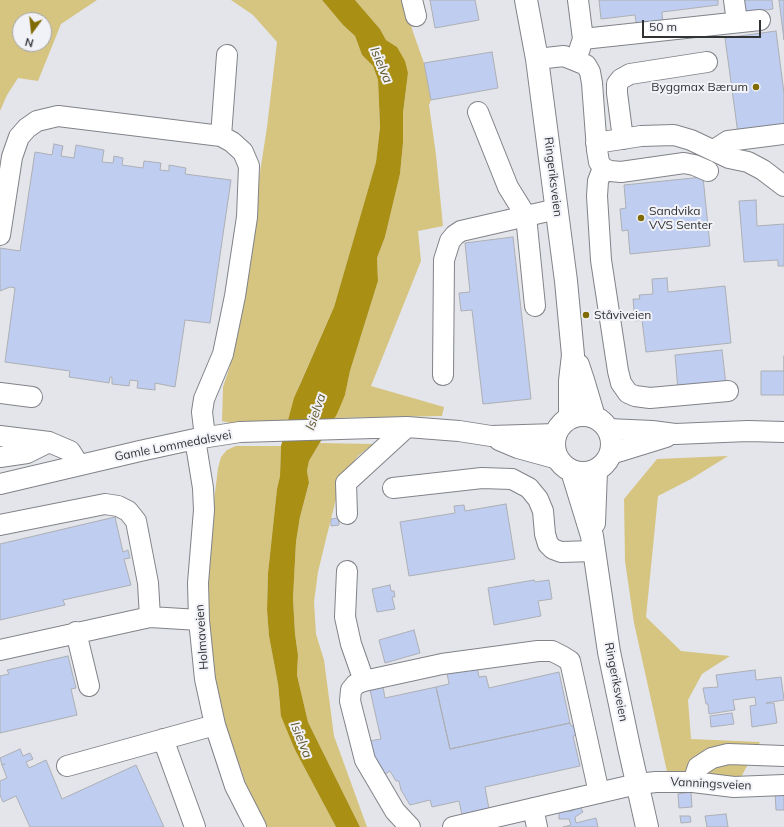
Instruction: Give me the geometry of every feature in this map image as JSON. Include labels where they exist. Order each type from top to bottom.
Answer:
[{"type":"main road","name":"Ringeriksveien","points":[[526,0],[537,58],[557,209],[573,355],[570,381],[570,418]]},
{"type":"main road","name":"Ringeriksveien","points":[[573,355],[601,423]]},
{"type":"main road","points":[[582,415],[601,423],[612,437],[613,446],[611,454],[602,466],[588,473],[580,473],[565,465],[554,447],[556,434],[564,422],[570,418],[582,415]]},
{"type":"main road","name":"Ringeriksveien","points":[[565,465],[593,544],[609,652],[647,827]]},
{"type":"main road","name":"Ringeriksveien","points":[[593,544],[596,470]]},
{"type":"street","points":[[576,60],[584,39],[578,0]]},
{"type":"street","points":[[734,0],[737,22]]},
{"type":"street","points":[[584,39],[760,20]]},
{"type":"street","points":[[0,235],[12,157],[19,137],[27,128],[37,121],[58,116],[221,136],[227,55]]},
{"type":"street","points":[[537,58],[564,56],[586,65],[590,72],[592,83],[596,143],[599,162],[603,168],[610,171],[621,172],[684,163],[694,165],[708,171]]},
{"type":"street","points":[[623,139],[616,93],[617,84],[621,79],[630,74],[707,62]]},
{"type":"street","points":[[478,112],[508,187],[526,216],[535,306]]},
{"type":"street","points":[[714,150],[728,141],[784,134]]},
{"type":"street","points":[[596,143],[640,136],[674,135],[691,140],[729,158],[748,162],[763,170],[784,186]]},
{"type":"street","name":"Holmaveien","points":[[221,136],[243,152],[249,166],[249,182],[247,216],[229,329],[223,354],[204,400],[202,412],[200,438],[204,510],[198,583],[199,620],[205,679],[214,725],[235,786],[256,827]]},
{"type":"street","points":[[603,168],[598,181],[597,196],[601,260],[621,383],[628,393],[635,396],[650,398],[728,391]]},
{"type":"street","points":[[443,375],[444,260],[450,241],[454,235],[461,231],[557,209]]},
{"type":"street","points":[[0,393],[32,398]]},
{"type":"street","points":[[601,423],[675,434],[748,431],[784,432]]},
{"type":"street","points":[[346,514],[346,483],[407,427]]},
{"type":"street","name":"Gamle Lommedalsvei","points":[[0,484],[200,438],[240,432],[407,427],[459,431],[491,436],[556,434]]},
{"type":"street","points":[[611,454],[675,434]]},
{"type":"street","points":[[0,436],[48,442],[70,451],[79,465]]},
{"type":"street","name":"Gamle Lommedalsvei","points":[[491,436],[518,448],[565,465]]},
{"type":"street","points":[[0,457],[27,453],[48,442]]},
{"type":"street","points":[[393,488],[482,478],[512,479],[529,488],[538,499],[543,511],[548,544],[553,549],[561,552],[593,544]]},
{"type":"street","points":[[0,525],[105,504],[118,506],[128,511],[136,521],[148,583],[150,617]]},
{"type":"street","points":[[347,571],[345,617],[351,644],[364,680]]},
{"type":"street","points":[[0,650],[76,632],[150,617],[199,620]]},
{"type":"street","points":[[76,632],[89,686]]},
{"type":"street","points":[[410,827],[395,811],[365,760],[350,701],[351,690],[356,684],[364,680],[442,664],[538,651],[552,651],[570,662],[599,793]]},
{"type":"street","points":[[67,766],[214,725]]},
{"type":"street","points":[[163,740],[195,827]]},
{"type":"street","points":[[692,782],[698,767],[712,758],[728,754],[784,756]]},
{"type":"street","name":"Vanningsveien","points":[[453,827],[535,818],[599,793],[637,784],[656,782],[692,782],[734,787],[784,785]]},
{"type":"shaded area","points":[[0,0],[97,0],[61,24],[52,46],[52,12],[12,12],[12,52],[50,52],[38,81],[18,78],[7,95],[0,111]]},
{"type":"shaded area","points":[[231,0],[322,0],[343,25],[355,36],[362,55],[373,66],[378,80],[380,127],[376,162],[334,307],[299,386],[288,420],[230,423],[222,421],[223,387],[230,366],[267,127],[277,42],[253,15]]},
{"type":"shaded area","points":[[355,0],[404,0],[424,63],[431,100],[429,105],[436,155],[443,226],[418,231],[421,261],[371,386],[444,407],[442,416],[334,418],[345,395],[350,371],[378,281],[377,258],[385,237],[400,174],[403,143],[403,113],[408,73],[397,47],[386,40],[380,29]]},
{"type":"shaded area","points":[[320,443],[373,444],[358,456],[344,475],[338,491],[318,572],[314,602],[316,634],[324,660],[334,736],[367,827],[360,827],[308,722],[297,675],[298,655],[293,598],[296,542],[300,517],[309,484],[307,471],[309,461]]},
{"type":"shaded area","points":[[236,446],[281,446],[280,476],[277,489],[268,573],[267,610],[269,636],[278,684],[280,706],[295,750],[336,827],[265,827],[247,787],[221,712],[215,685],[208,626],[209,561],[218,468],[221,457],[227,450]]},
{"type":"shaded area","points":[[728,456],[691,479],[658,496],[646,617],[681,651],[730,656],[702,674],[688,700],[691,739],[760,742],[740,779],[668,776],[634,623],[625,561],[624,499],[657,459]]},
{"type":"water","name":"Isielva","points":[[322,0],[355,0],[380,29],[386,40],[397,47],[405,61],[408,73],[403,113],[403,143],[400,174],[385,237],[377,258],[378,281],[350,371],[345,395],[337,414],[309,461],[307,471],[309,483],[300,517],[296,542],[293,598],[298,655],[297,675],[308,722],[360,827],[336,827],[295,750],[281,716],[278,684],[269,636],[267,610],[268,573],[277,489],[280,476],[281,446],[294,398],[334,307],[376,162],[380,127],[378,80],[373,66],[362,55],[355,36],[343,25]]},
{"type":"building","points":[[430,0],[475,0],[479,20],[435,28]]},
{"type":"building","points":[[599,0],[718,0],[718,5],[662,12],[663,25],[637,28],[635,15],[601,19]]},
{"type":"building","points":[[743,0],[772,0],[773,9],[745,13]]},
{"type":"building","points":[[779,0],[784,0],[784,40]]},
{"type":"building","points":[[776,31],[784,93],[784,128],[738,134],[725,38]]},
{"type":"building","points":[[492,52],[498,88],[431,100],[424,63]]},
{"type":"building","points":[[54,144],[63,146],[61,156],[74,158],[76,145],[104,150],[102,162],[113,163],[114,156],[123,158],[122,165],[143,168],[144,161],[161,163],[160,170],[169,171],[169,165],[186,168],[185,174],[231,180],[210,323],[185,320],[175,387],[155,383],[155,390],[137,388],[138,381],[130,380],[129,386],[112,384],[112,377],[110,377],[109,383],[69,377],[70,371],[5,362],[15,288],[10,287],[0,291],[0,248],[20,251],[35,152],[52,155]]},
{"type":"building","points":[[703,177],[710,246],[630,254],[628,230],[622,231],[620,209],[626,208],[624,185]]},
{"type":"building","points":[[756,200],[757,226],[784,224],[784,266],[778,266],[778,260],[744,262],[739,201]]},
{"type":"building","points":[[513,237],[531,399],[483,404],[472,310],[461,311],[459,293],[470,292],[465,243]]},
{"type":"building","points":[[667,278],[668,292],[725,286],[731,343],[646,352],[642,320],[635,321],[633,299],[640,299],[639,295],[653,294],[652,279]]},
{"type":"building","points":[[722,350],[726,385],[678,390],[675,355]]},
{"type":"building","points":[[761,371],[784,371],[784,395],[761,395]]},
{"type":"building","points":[[506,504],[515,559],[409,576],[400,522],[455,513],[454,506],[464,505],[465,511]]},
{"type":"building","points":[[115,517],[123,552],[128,550],[130,558],[124,559],[131,585],[63,600],[65,605],[0,620],[0,544]]},
{"type":"building","points":[[338,518],[339,525],[331,526],[331,519]]},
{"type":"building","points":[[534,580],[535,582],[549,580],[552,599],[538,601],[541,616],[494,625],[488,588]]},
{"type":"building","points":[[390,585],[391,591],[394,591],[395,597],[392,597],[395,609],[377,612],[372,589]]},
{"type":"building","points":[[414,630],[420,653],[385,663],[379,640]]},
{"type":"building","points":[[68,656],[76,688],[71,689],[77,715],[0,733],[0,676],[9,674],[7,670]]},
{"type":"building","points":[[477,667],[479,677],[486,676],[489,688],[559,672],[570,723],[450,749],[436,687],[449,684],[447,673]]},
{"type":"building","points":[[755,670],[756,680],[781,677],[784,700],[766,703],[774,703],[777,723],[752,727],[750,706],[756,705],[755,697],[733,700],[735,710],[709,714],[708,704],[706,704],[703,688],[718,687],[716,675]]},
{"type":"building","points":[[383,687],[385,698],[436,687],[450,749],[570,723],[571,726],[581,724],[583,734],[573,736],[580,766],[485,787],[489,809],[462,815],[459,801],[432,807],[430,800],[410,805],[401,790],[399,781],[396,781],[390,771],[382,776],[373,759],[369,741],[381,739],[370,690]]},
{"type":"building","points":[[732,713],[734,724],[711,727],[710,716]]},
{"type":"building","points":[[20,749],[23,756],[30,753],[33,759],[26,762],[29,768],[46,760],[62,799],[136,765],[164,827],[30,827],[16,796],[3,802],[0,795],[0,781],[7,778],[0,758]]},
{"type":"building","points":[[691,792],[692,807],[679,808],[678,794]]},
{"type":"building","points":[[775,792],[784,792],[784,810],[776,810]]},
{"type":"building","points":[[580,806],[583,812],[575,817],[576,823],[596,818],[598,827],[563,827],[571,825],[569,819],[559,819],[559,811],[572,811]]},
{"type":"building","points":[[726,814],[728,827],[707,827],[705,816]]},
{"type":"building","points":[[680,816],[690,816],[691,822],[681,823]]},
{"type":"place","name":"Byggmax Bærum","points":[[756,87]]},
{"type":"place","name":"Sandvika VVS Senter","points":[[641,218]]},
{"type":"place","name":"Ståviveien","points":[[586,315]]}]
